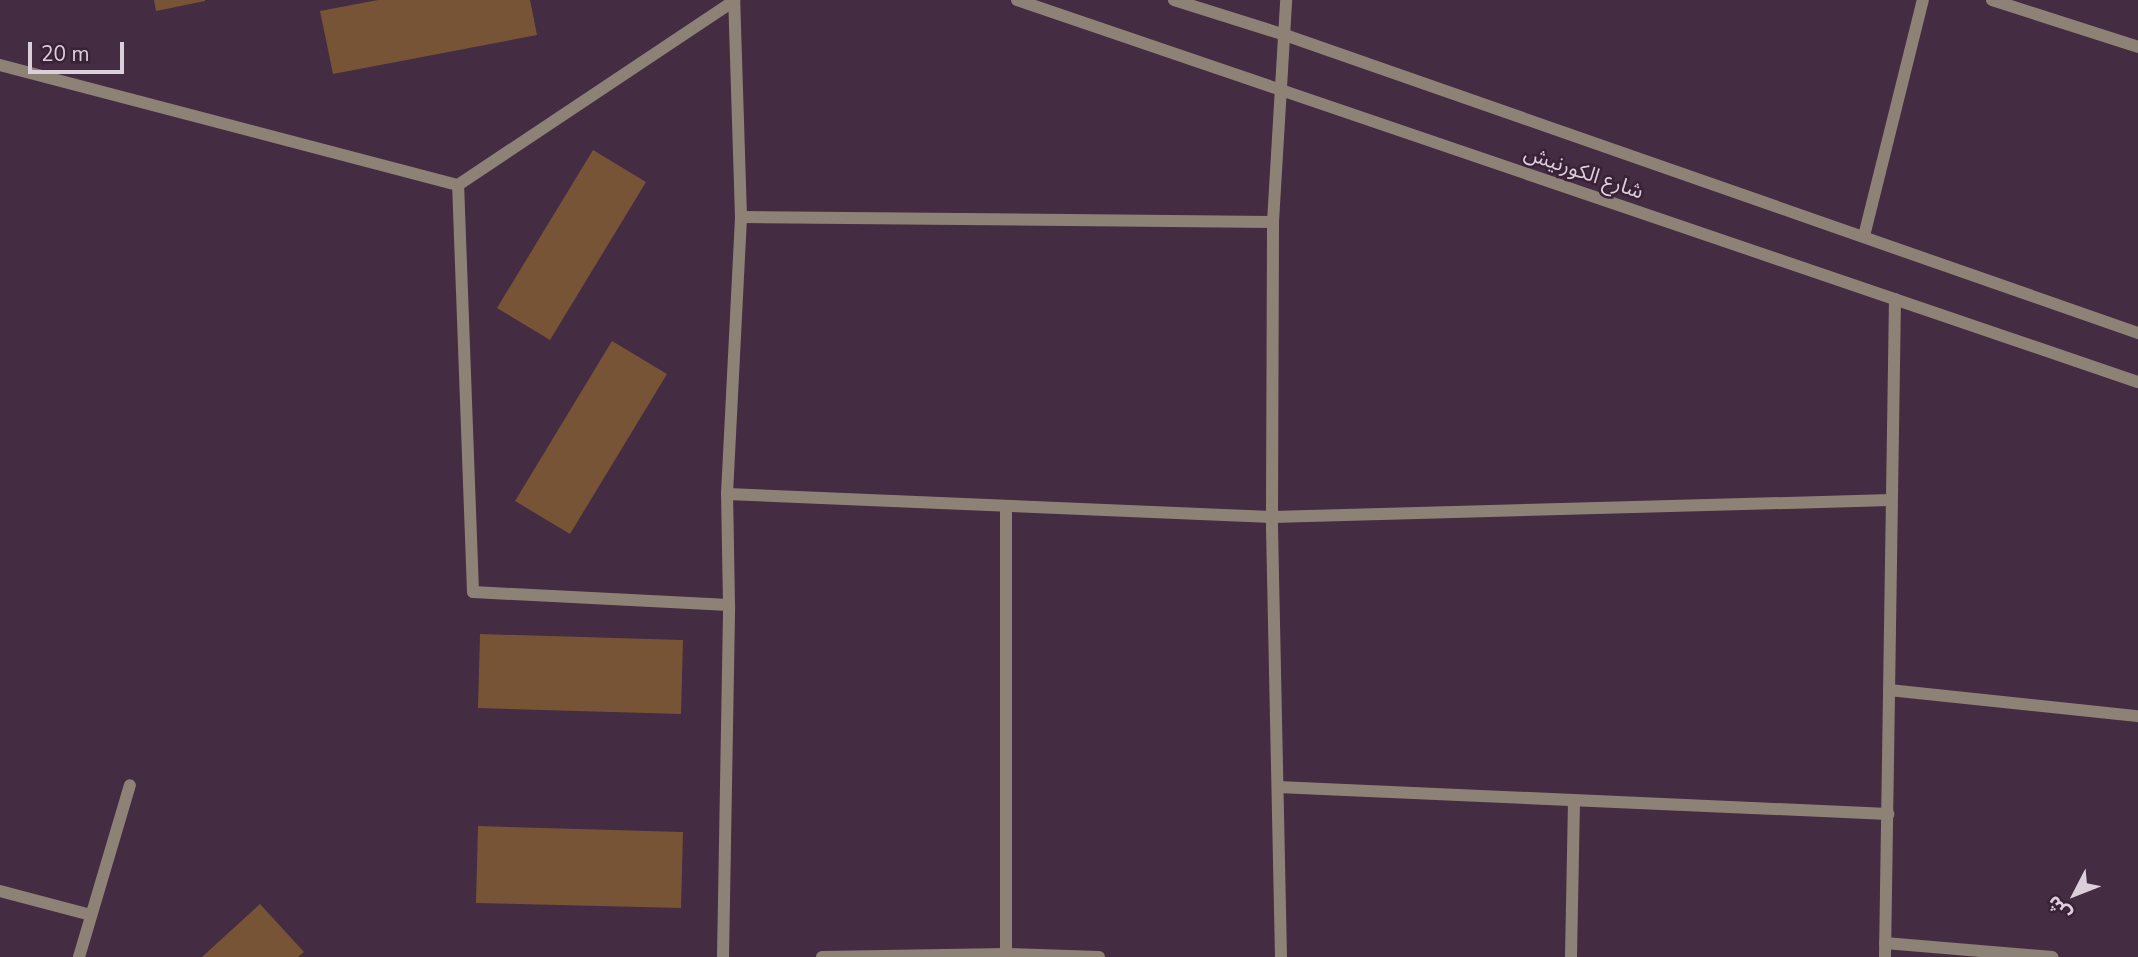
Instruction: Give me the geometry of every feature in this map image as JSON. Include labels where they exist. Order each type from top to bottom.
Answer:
[{"type":"street","points":[[0,65],[458,186],[734,0]]},
{"type":"street","points":[[723,957],[729,605],[727,494],[741,217],[734,0]]},
{"type":"street","name":"شارع الكورنيش","points":[[1017,0],[2138,382]]},
{"type":"street","name":"شارع الكورنيش","points":[[1174,0],[1285,35],[2138,333]]},
{"type":"street","points":[[1281,957],[1272,517],[1273,222],[1286,0]]},
{"type":"street","points":[[1864,236],[1923,0]]},
{"type":"street","points":[[1992,0],[2138,47]]},
{"type":"street","points":[[458,186],[473,592],[729,605]]},
{"type":"street","points":[[741,217],[1273,222]]},
{"type":"street","points":[[1885,957],[1895,299]]},
{"type":"street","points":[[727,494],[1272,517],[1891,500]]},
{"type":"street","points":[[1006,506],[1006,956]]},
{"type":"street","points":[[1889,690],[2138,716]]},
{"type":"street","points":[[79,957],[130,785]]},
{"type":"street","points":[[1278,788],[1888,814]]},
{"type":"street","points":[[1571,957],[1574,801]]},
{"type":"street","points":[[0,891],[92,915]]},
{"type":"street","points":[[1885,943],[2052,957]]},
{"type":"street","points":[[822,957],[1099,957]]},
{"type":"building","points":[[154,0],[205,0],[205,1],[156,11]]},
{"type":"building","points":[[378,0],[530,0],[537,35],[333,74],[320,11]]},
{"type":"building","points":[[593,150],[646,182],[550,340],[497,308]]},
{"type":"building","points":[[612,341],[667,374],[570,534],[515,501]]},
{"type":"building","points":[[480,634],[683,640],[681,714],[478,708]]},
{"type":"building","points":[[478,826],[683,832],[681,908],[476,903]]},
{"type":"building","points":[[260,904],[304,952],[298,957],[202,957]]}]
